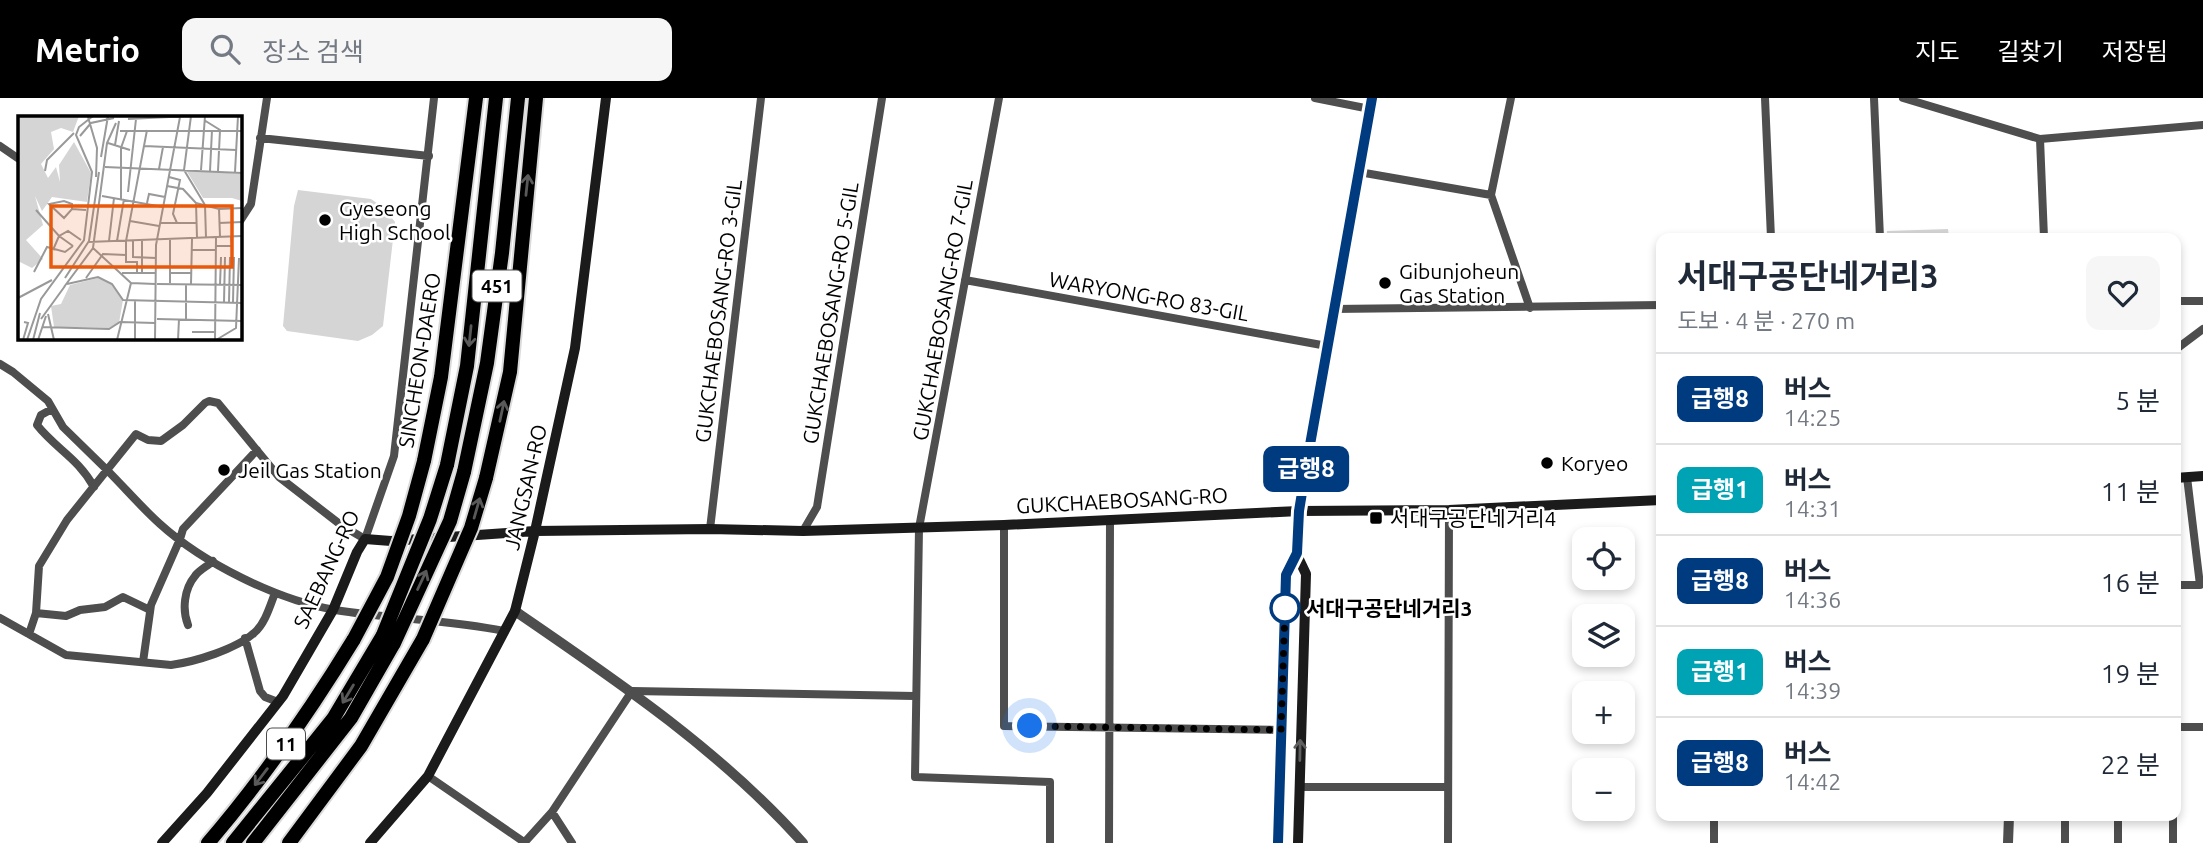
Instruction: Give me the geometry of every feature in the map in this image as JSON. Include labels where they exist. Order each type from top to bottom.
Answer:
[{"type":"highway","name":"SINCHEON-DAERO","points":[[208,843],[238,808],[310,712],[387,578],[409,516],[424,461],[443,363],[476,98]]},
{"type":"highway","name":"451","points":[[233,843],[333,719],[388,639],[447,465],[467,366],[496,98]]},
{"type":"highway","name":"451","points":[[253,843],[351,718],[388,639],[450,521],[464,472],[487,363],[502,253],[518,98]]},
{"type":"highway","points":[[289,843],[361,747],[423,639],[471,528],[486,478],[510,372],[536,98]]},
{"type":"main road","name":"JANGSAN-RO","points":[[370,843],[428,776],[515,611],[536,531],[575,348],[606,98]]},
{"type":"main road","points":[[1278,843],[1286,575],[1297,553],[1299,511],[1371,104]]},
{"type":"main road","points":[[2181,477],[2203,476]]},
{"type":"main road","name":"GUKCHAEBOSANG-RO","points":[[365,539],[391,541],[536,531],[919,528],[1299,511],[1449,510],[1656,500]]},
{"type":"main road","name":"SAEBANG-RO","points":[[162,843],[207,793],[278,702],[333,610],[365,539]]},
{"type":"main road","points":[[1297,553],[1306,574],[1298,843]]},
{"type":"street","points":[[242,218],[251,205],[267,98]]},
{"type":"street","name":"SAEBANG-RO","points":[[365,539],[394,456],[434,98]]},
{"type":"street","name":"GUKCHAEBOSANG-RO 3-GIL","points":[[710,529],[761,98]]},
{"type":"street","name":"GUKCHAEBOSANG-RO 5-GIL","points":[[803,531],[817,506],[882,98]]},
{"type":"street","name":"GUKCHAEBOSANG-RO 7-GIL","points":[[999,98],[919,528],[915,777],[1050,782],[1050,843]]},
{"type":"street","points":[[1315,98],[1371,104]]},
{"type":"street","points":[[1511,98],[1491,195],[1530,308]]},
{"type":"street","points":[[1765,98],[1771,233]]},
{"type":"street","points":[[1874,98],[1880,233]]},
{"type":"street","points":[[1903,98],[2040,139],[2203,125]]},
{"type":"street","points":[[260,138],[429,156]]},
{"type":"street","points":[[2040,139],[2044,233]]},
{"type":"street","points":[[0,146],[18,158]]},
{"type":"street","points":[[1359,172],[1491,195]]},
{"type":"street","name":"WARYONG-RO 83-GIL","points":[[965,280],[1327,346]]},
{"type":"street","points":[[2181,301],[2203,301]]},
{"type":"street","points":[[1333,309],[1656,306]]},
{"type":"street","points":[[2181,346],[2203,329]]},
{"type":"street","points":[[0,364],[48,401],[63,427],[161,525],[213,561],[275,593],[333,610],[464,623],[504,631]]},
{"type":"street","points":[[29,634],[36,613],[39,566],[49,546],[93,487],[136,434],[148,440],[161,441],[209,401],[218,402],[279,477],[341,525],[365,539]]},
{"type":"street","points":[[52,409],[41,415],[37,425],[46,437],[81,466],[93,487]]},
{"type":"street","points":[[143,662],[150,610],[183,528],[257,450]]},
{"type":"street","points":[[2181,477],[2200,585],[2181,585]]},
{"type":"street","points":[[1448,843],[1449,510]]},
{"type":"street","points":[[1109,843],[1110,520]]},
{"type":"street","name":"GUKCHAEBOSANG-RO","points":[[1004,525],[1004,726],[1108,727]]},
{"type":"street","points":[[188,625],[183,611],[189,589],[195,576],[213,561]]},
{"type":"street","points":[[0,618],[66,655],[171,665],[228,648],[255,633],[267,614],[275,593]]},
{"type":"street","points":[[36,613],[66,616],[80,610],[105,607],[123,597],[150,610]]},
{"type":"street","points":[[515,611],[632,691],[769,805],[803,843]]},
{"type":"street","points":[[245,638],[260,691],[265,697],[278,702]]},
{"type":"street","points":[[632,691],[915,696]]},
{"type":"street","points":[[428,776],[524,843],[552,811],[632,691]]},
{"type":"street","points":[[1108,727],[1281,730]]},
{"type":"street","points":[[2181,727],[2203,727]]},
{"type":"street","points":[[1299,787],[1447,787]]},
{"type":"street","points":[[552,811],[572,843]]},
{"type":"street","points":[[1714,821],[1714,843]]},
{"type":"street","points":[[2008,843],[2009,821]]},
{"type":"street","points":[[2065,821],[2065,843]]},
{"type":"street","points":[[2118,821],[2118,843]]},
{"type":"street","points":[[2173,821],[2173,843]]},
{"type":"shaded area","points":[[298,190],[371,199],[384,208],[395,222],[383,326],[372,335],[358,341],[287,331],[283,326],[294,206]]},
{"type":"shaded area","points":[[1948,229],[1948,233],[1887,233]]},
{"type":"bus line","name":"급행8","points":[[1278,843],[1286,575],[1297,553],[1299,511],[1308,456],[1372,98]]},
{"type":"place","name":"Gyeseong High School","points":[[325,220]]},
{"type":"place","name":"Gibunjoheun Gas Station","points":[[1385,283]]},
{"type":"place","name":"Koryeo","points":[[1547,463]]},
{"type":"place","name":"Jeil Gas Station","points":[[224,470]]},
{"type":"place","name":"서대구공단네거리4","points":[[1376,518]]},
{"type":"place","name":"서대구공단네거리3","points":[[1285,608]]},
{"type":"route","points":[[1030,726],[1281,730],[1285,608]]}]
